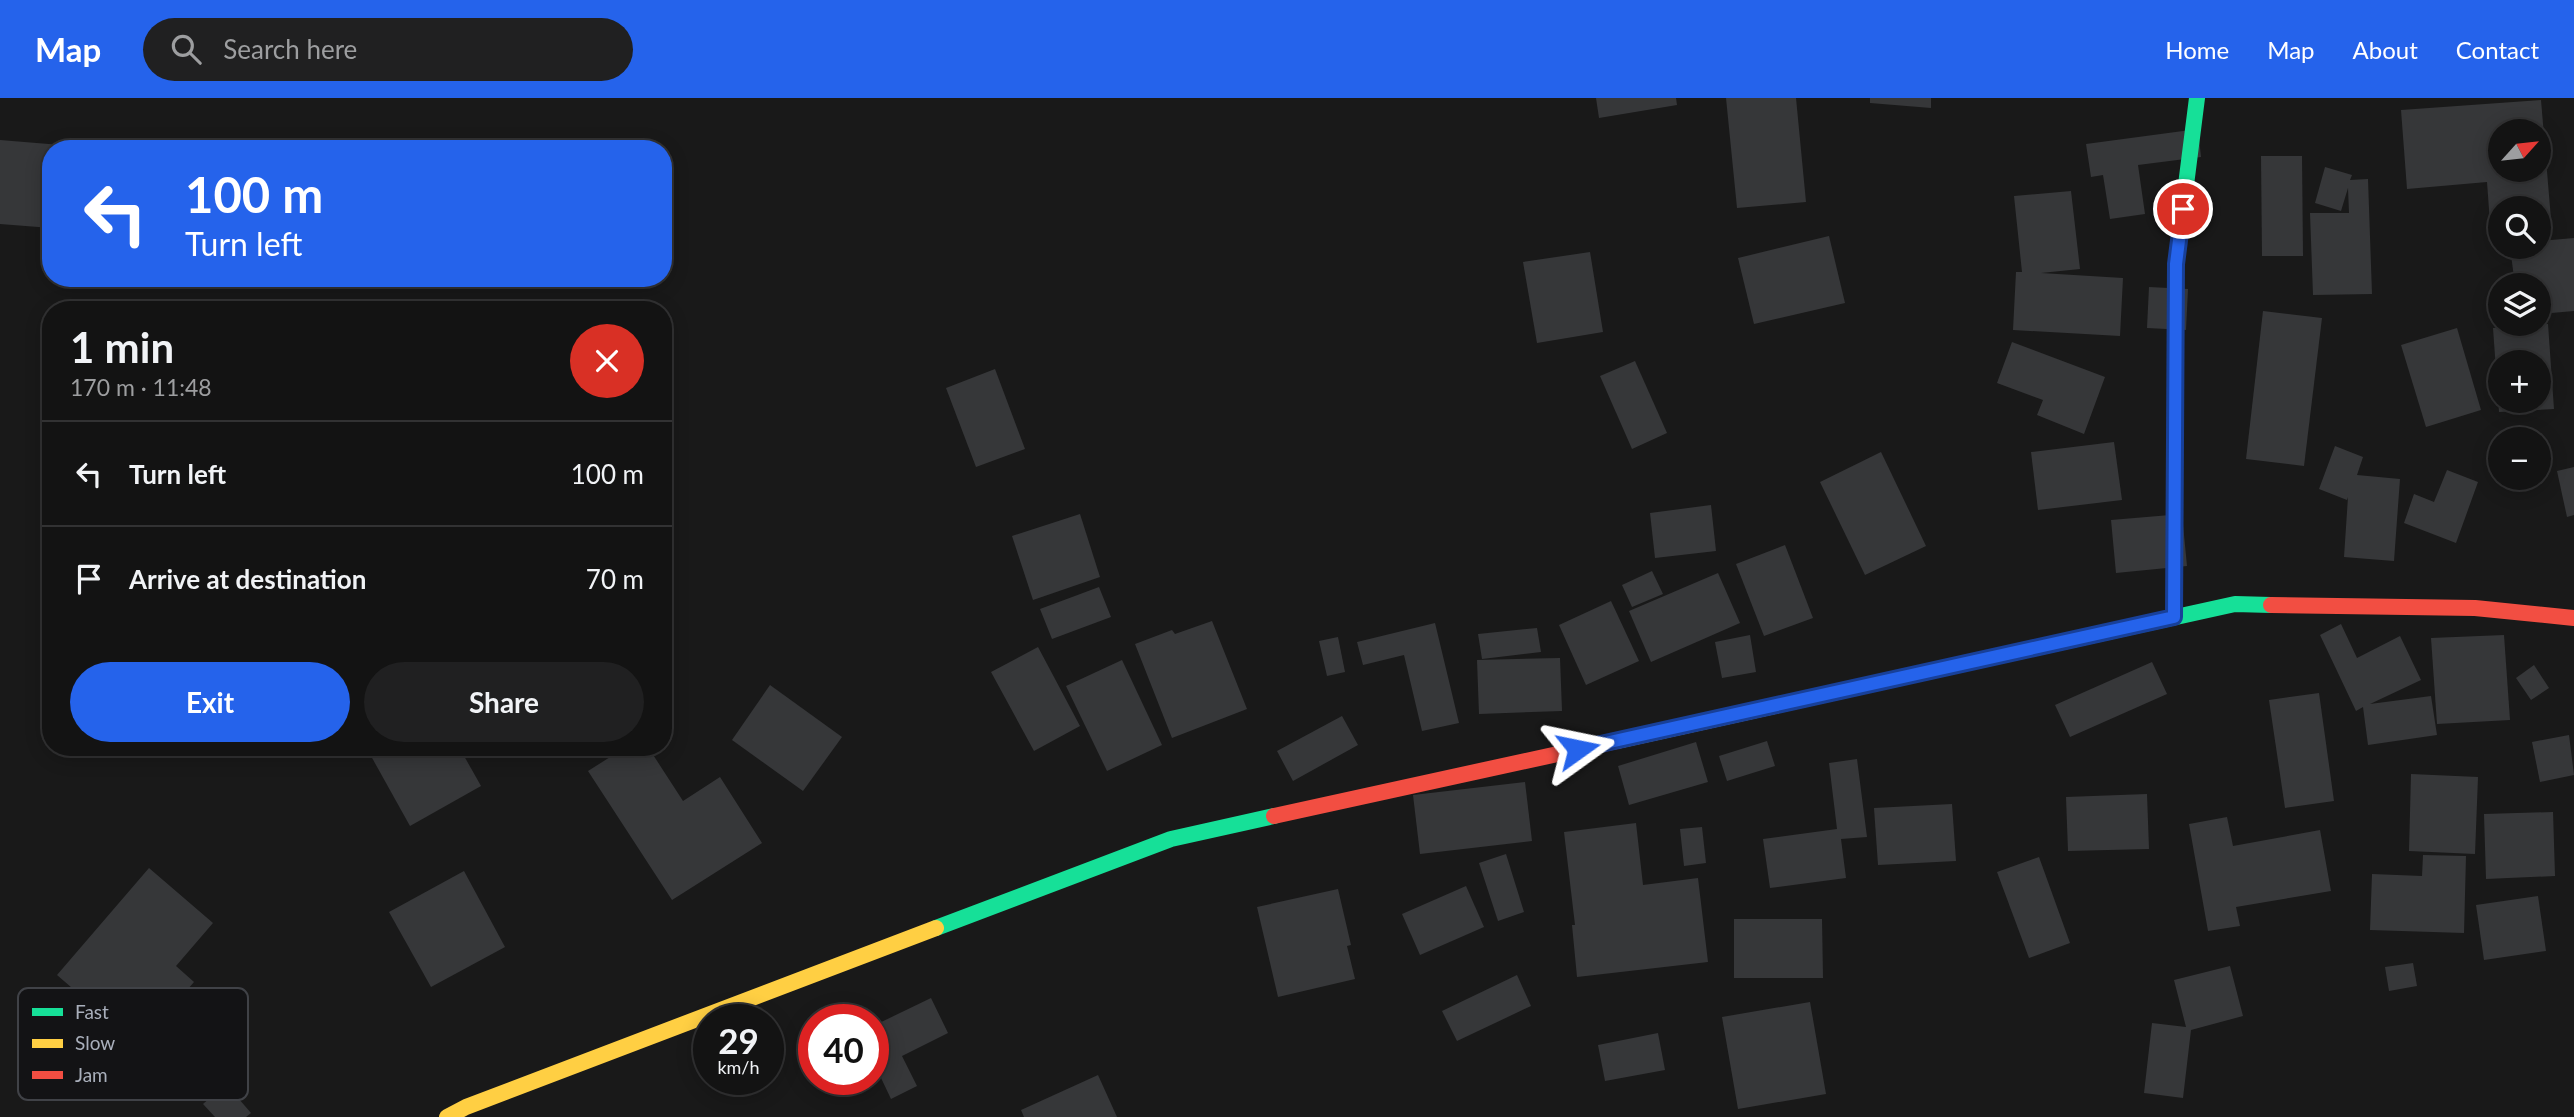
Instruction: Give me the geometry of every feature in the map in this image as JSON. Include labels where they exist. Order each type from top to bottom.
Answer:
[{"type":"street","points":[[2174,617],[2176,264],[2197,98]]},
{"type":"street","points":[[447,1117],[466,1107],[1171,839],[2235,604],[2475,608],[2574,618]]},
{"type":"building","points":[[1596,98],[1676,98],[1677,105],[1599,118]]},
{"type":"building","points":[[1726,98],[1796,98],[1806,202],[1737,208]]},
{"type":"building","points":[[1870,98],[1931,98],[1931,108],[1870,103]]},
{"type":"building","points":[[2541,100],[2543,119],[2488,119],[2488,182],[2548,182],[2549,196],[2488,196],[2487,182],[2407,189],[2401,110]]},
{"type":"building","points":[[2198,129],[2201,157],[2138,165],[2145,214],[2110,219],[2103,175],[2091,177],[2086,144]]},
{"type":"building","points":[[0,140],[42,143],[42,227],[0,224]]},
{"type":"building","points":[[2261,156],[2302,156],[2303,256],[2262,256]]},
{"type":"building","points":[[2325,167],[2352,175],[2350,180],[2368,179],[2372,294],[2313,295],[2310,213],[2349,213],[2348,188],[2341,211],[2315,203]]},
{"type":"building","points":[[2071,191],[2080,269],[2041,273],[2123,278],[2120,336],[2013,330],[2016,272],[2022,272],[2014,196]]},
{"type":"building","points":[[1829,236],[1845,303],[1754,324],[1738,258]]},
{"type":"building","points":[[2574,238],[2574,311],[2551,313],[2551,273],[2513,273],[2512,259],[2551,259],[2551,240]]},
{"type":"building","points":[[1590,252],[1603,332],[1537,343],[1523,262]]},
{"type":"building","points":[[2149,287],[2188,289],[2186,330],[2147,328]]},
{"type":"building","points":[[2263,311],[2322,318],[2304,466],[2246,459]]},
{"type":"building","points":[[2457,328],[2481,410],[2426,427],[2401,345]]},
{"type":"building","points":[[2494,336],[2549,336],[2550,350],[2495,350]]},
{"type":"building","points":[[2012,342],[2105,377],[2084,434],[2037,415],[2043,400],[1997,383]]},
{"type":"building","points":[[1635,361],[1667,433],[1632,449],[1600,376]]},
{"type":"building","points":[[2551,366],[2554,409],[2551,409]]},
{"type":"building","points":[[995,369],[1025,449],[976,467],[946,388]]},
{"type":"building","points":[[2114,442],[2122,500],[2038,510],[2031,452]]},
{"type":"building","points":[[2335,446],[2363,457],[2357,475],[2400,479],[2394,561],[2344,557],[2348,497],[2347,500],[2319,489]]},
{"type":"building","points":[[1881,452],[1926,546],[1865,575],[1820,482]]},
{"type":"building","points":[[2574,467],[2574,515],[2567,517],[2557,471]]},
{"type":"building","points":[[2447,470],[2478,482],[2456,543],[2404,523],[2414,494],[2434,502]]},
{"type":"building","points":[[1711,505],[1716,551],[1655,558],[1650,513]]},
{"type":"building","points":[[1080,514],[1100,577],[1033,600],[1012,536]]},
{"type":"building","points":[[2182,514],[2187,566],[2116,573],[2111,520]]},
{"type":"building","points":[[1785,545],[1813,618],[1764,636],[1736,564]]},
{"type":"building","points":[[1652,571],[1663,594],[1632,607],[1622,585]]},
{"type":"building","points":[[1718,573],[1740,623],[1651,662],[1629,611]]},
{"type":"building","points":[[1099,587],[1111,617],[1052,639],[1040,609]]},
{"type":"building","points":[[1611,601],[1639,661],[1586,685],[1559,625]]},
{"type":"building","points":[[1212,621],[1247,709],[1172,738],[1135,644],[1172,630],[1175,634]]},
{"type":"building","points":[[1435,623],[1459,723],[1422,731],[1404,655],[1363,665],[1357,642]]},
{"type":"building","points":[[2341,624],[2357,658],[2400,636],[2421,680],[2370,704],[2431,696],[2437,735],[2368,745],[2363,707],[2356,711],[2320,635]]},
{"type":"building","points":[[1537,628],[1541,652],[1482,659],[1478,634]]},
{"type":"building","points":[[1750,635],[1756,672],[1722,678],[1715,642]]},
{"type":"building","points":[[2504,635],[2510,720],[2437,724],[2431,638]]},
{"type":"building","points":[[1338,637],[1345,672],[1327,676],[1319,641]]},
{"type":"building","points":[[1038,647],[1080,726],[1034,751],[991,672]]},
{"type":"building","points":[[1560,658],[1562,711],[1479,714],[1477,660]]},
{"type":"building","points":[[1122,660],[1162,745],[1107,771],[1066,686]]},
{"type":"building","points":[[2152,662],[2167,694],[2070,737],[2055,705]]},
{"type":"building","points":[[2534,665],[2549,688],[2531,700],[2516,678]]},
{"type":"building","points":[[770,685],[842,737],[803,791],[732,740]]},
{"type":"building","points":[[2319,693],[2334,801],[2285,808],[2269,700]]},
{"type":"building","points":[[1342,716],[1358,745],[1293,781],[1277,751]]},
{"type":"building","points":[[2569,735],[2574,775],[2540,782],[2532,742]]},
{"type":"building","points":[[1767,741],[1775,766],[1727,781],[1719,756]]},
{"type":"building","points":[[1696,742],[1708,782],[1629,805],[1618,766]]},
{"type":"building","points":[[371,756],[464,756],[481,786],[410,826]]},
{"type":"building","points":[[612,756],[654,756],[683,801],[720,777],[762,843],[672,900],[588,771]]},
{"type":"building","points":[[1857,759],[1867,837],[1841,839],[1846,878],[1770,888],[1763,839],[1837,829],[1829,763]]},
{"type":"building","points":[[2411,774],[2478,777],[2475,854],[2409,851]]},
{"type":"building","points":[[1525,782],[1532,841],[1420,854],[1413,795]]},
{"type":"building","points":[[2147,794],[2149,849],[2068,851],[2066,797]]},
{"type":"building","points":[[1952,804],[1956,861],[1878,865],[1874,808]]},
{"type":"building","points":[[2553,812],[2555,876],[2486,879],[2484,814]]},
{"type":"building","points":[[2227,817],[2233,846],[2320,830],[2331,891],[2236,907],[2240,926],[2208,931],[2189,824]]},
{"type":"building","points":[[1636,823],[1643,885],[1698,878],[1708,962],[1577,977],[1572,925],[1575,925],[1564,832]]},
{"type":"building","points":[[1702,827],[1706,863],[1684,866],[1680,829]]},
{"type":"building","points":[[1506,854],[1524,912],[1498,921],[1479,863]]},
{"type":"building","points":[[2423,855],[2466,856],[2464,933],[2370,930],[2372,874],[2422,876]]},
{"type":"building","points":[[2039,857],[2070,943],[2029,958],[1997,872]]},
{"type":"building","points":[[149,868],[213,923],[176,966],[194,982],[189,988],[72,988],[57,975]]},
{"type":"building","points":[[464,871],[505,947],[431,987],[389,912]]},
{"type":"building","points":[[1466,886],[1484,927],[1420,955],[1402,914]]},
{"type":"building","points":[[1338,889],[1351,945],[1347,946],[1355,979],[1278,997],[1257,907]]},
{"type":"building","points":[[2538,896],[2546,951],[2484,960],[2476,905]]},
{"type":"building","points":[[1734,919],[1822,919],[1823,978],[1734,978]]},
{"type":"building","points":[[2413,963],[2417,986],[2389,991],[2385,967]]},
{"type":"building","points":[[2230,966],[2243,1016],[2191,1030],[2183,1098],[2144,1093],[2152,1023],[2186,1027],[2174,980]]},
{"type":"building","points":[[1517,975],[1531,1006],[1457,1041],[1442,1011]]},
{"type":"building","points":[[931,998],[948,1033],[902,1056],[917,1086],[891,1099],[889,1095],[889,1018]]},
{"type":"building","points":[[1810,1002],[1826,1094],[1738,1109],[1722,1017]]},
{"type":"building","points":[[1658,1033],[1665,1070],[1605,1081],[1598,1045]]},
{"type":"building","points":[[1098,1075],[1117,1117],[1024,1117],[1021,1110]]},
{"type":"building","points":[[208,1100],[240,1100],[251,1113],[246,1117],[215,1117],[203,1104]]},
{"type":"traffic: fast","points":[[2176,284],[2176,264],[2197,98]]},
{"type":"traffic: fast","points":[[1963,664],[2235,604],[2271,605]]},
{"type":"traffic: fast","points":[[936,928],[1171,839],[1274,816]]},
{"type":"traffic: slow","points":[[2174,617],[2176,284]]},
{"type":"traffic: slow","points":[[1617,741],[1963,664]]},
{"type":"traffic: slow","points":[[447,1117],[466,1107],[936,928]]},
{"type":"traffic: jam","points":[[2271,605],[2475,608],[2574,618]]},
{"type":"traffic: jam","points":[[1274,816],[1617,741]]},
{"type":"route","points":[[1578,749],[2174,617],[2176,264],[2183,209]]}]
